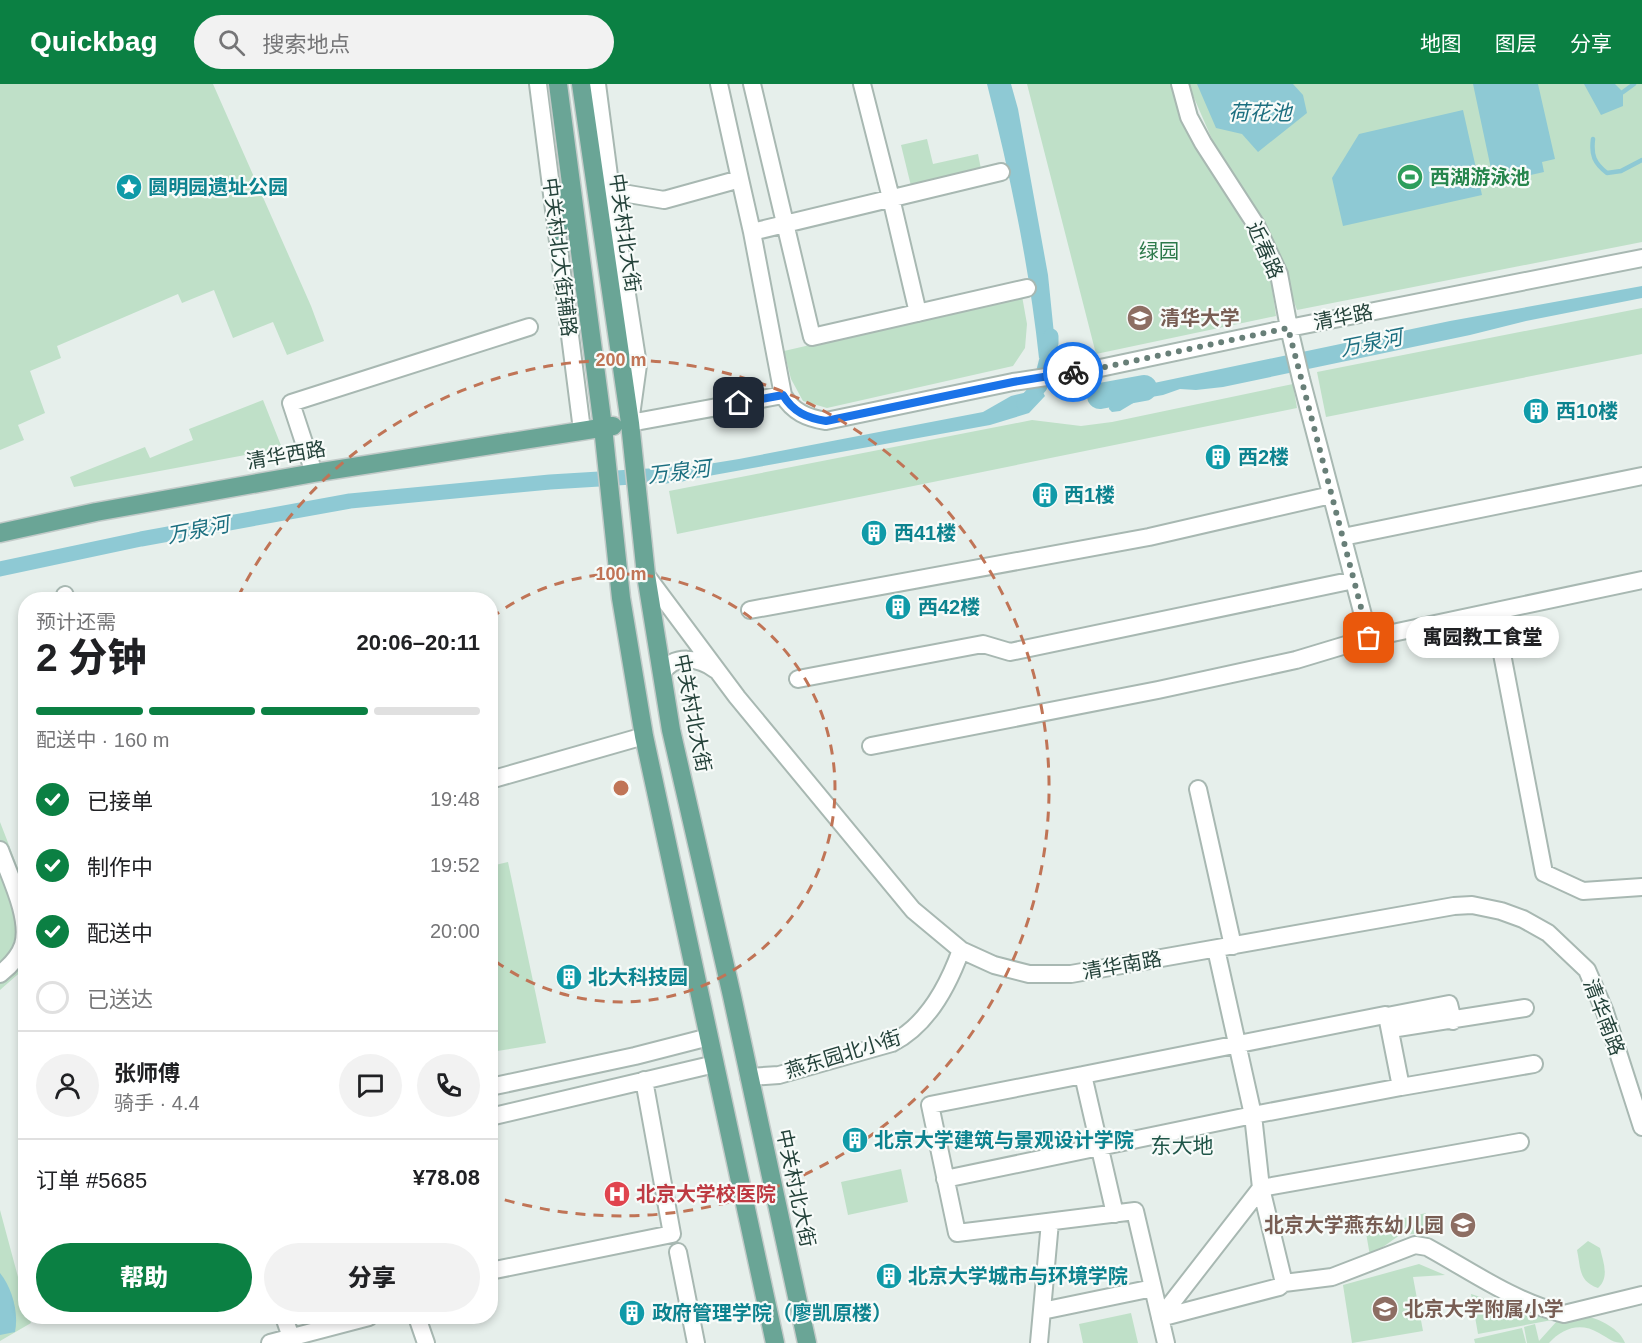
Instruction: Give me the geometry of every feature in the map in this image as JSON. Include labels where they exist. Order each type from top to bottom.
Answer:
[{"type":"main road","points":[[558,84],[603,427],[621,598],[644,736],[775,1343]]},
{"type":"main road","name":"中关村北大街","points":[[581,84],[630,423],[646,575],[671,730],[807,1343]]},
{"type":"main road","points":[[557,231],[571,181]]},
{"type":"main road","name":"清华西路","points":[[0,533],[96,512],[314,472],[630,423]]},
{"type":"street","name":"中关村北大街辅路","points":[[538,84],[582,430]]},
{"type":"street","points":[[597,84],[638,365],[630,423],[783,395],[752,232],[719,84]]},
{"type":"street","points":[[752,84],[812,337],[1027,288]]},
{"type":"street","points":[[862,84],[918,313]]},
{"type":"street","name":"近春路","points":[[1180,84],[1194,126],[1256,225],[1279,274],[1288,328],[1369,638]]},
{"type":"street","points":[[752,232],[1001,172]]},
{"type":"street","points":[[611,191],[664,200],[740,179]]},
{"type":"street","name":"清华路","points":[[783,395],[788,404],[801,414],[826,421],[1013,382],[1086,371],[1288,328],[1642,258]]},
{"type":"street","points":[[314,472],[291,403],[529,327]]},
{"type":"street","points":[[1343,537],[1642,476]]},
{"type":"street","points":[[750,610],[1149,537],[1331,495]]},
{"type":"street","name":"清华南路","points":[[646,575],[719,673],[914,910],[961,950],[994,965],[1029,974],[1071,974],[1454,906],[1472,905],[1502,911],[1523,919],[1548,933],[1587,970],[1605,1012],[1642,1127]]},
{"type":"street","points":[[798,680],[983,644],[1010,652],[1354,580]]},
{"type":"street","points":[[871,746],[1021,718],[1261,668],[1369,638],[1642,580]]},
{"type":"street","points":[[1494,612],[1544,873],[1583,891],[1642,887]]},
{"type":"street","points":[[662,674],[665,669],[681,660],[708,664],[719,673]]},
{"type":"street","points":[[498,778],[644,736]]},
{"type":"street","points":[[1198,789],[1233,946]]},
{"type":"street","points":[[0,850],[18,900]]},
{"type":"street","points":[[1216,949],[1253,1115],[1261,1188],[1284,1283]]},
{"type":"street","name":"燕东园北小街","points":[[749,1077],[779,1075],[892,1043],[908,1035],[922,1020],[950,981],[961,950]]},
{"type":"street","points":[[0,974],[14,962],[18,954]]},
{"type":"street","points":[[1166,1343],[1135,1211],[957,1233],[930,1105],[1236,1044],[1389,1022],[1449,1004],[1452,1021],[1525,1008]]},
{"type":"street","points":[[1389,1022],[1401,1087]]},
{"type":"street","points":[[498,1085],[635,1056],[710,1036]]},
{"type":"street","points":[[498,1115],[715,1064]]},
{"type":"street","points":[[945,1179],[1253,1115],[1534,1064]]},
{"type":"street","points":[[1083,1075],[1115,1214]]},
{"type":"street","points":[[498,1269],[672,1234],[644,1080]]},
{"type":"street","points":[[1160,1318],[1261,1188],[1520,1142]]},
{"type":"street","points":[[1039,1343],[1050,1222]]},
{"type":"street","points":[[1160,1318],[1279,1287],[1284,1283],[1332,1277],[1415,1245],[1426,1247],[1502,1290],[1564,1314],[1642,1295]]},
{"type":"street","points":[[678,1252],[696,1343]]},
{"type":"street","points":[[1042,1311],[1153,1287]]},
{"type":"street","points":[[286,1324],[292,1340]]},
{"type":"street","points":[[270,1343],[292,1340],[346,1324]]},
{"type":"street","points":[[419,1324],[426,1343]]},
{"type":"green space","name":"圆明园遗址公园","points":[[0,84],[213,84],[311,306],[324,341],[287,355],[273,322],[233,338],[214,290],[182,303],[178,294],[57,346],[61,358],[30,371],[45,413],[18,425],[24,440],[0,450]]},
{"type":"green space","name":"绿园","points":[[1027,84],[1174,84],[1271,280],[1276,316],[1096,354]]},
{"type":"green space","points":[[1188,84],[1642,84],[1642,242],[1297,310],[1273,245],[1221,160]]},
{"type":"green space","points":[[927,139],[933,164],[978,154],[981,169],[911,186],[901,145]]},
{"type":"green space","points":[[1022,296],[1027,324],[1025,348],[1013,366],[827,408],[803,401],[791,379],[784,351]]},
{"type":"green space","points":[[1642,308],[1642,354],[1326,417],[1317,372]]},
{"type":"green space","points":[[1293,384],[1297,408],[677,534],[669,491],[1032,420],[1081,426],[1112,422]]},
{"type":"green space","points":[[263,400],[282,448],[74,487],[70,477],[145,447],[150,458],[193,440],[189,429]]},
{"type":"green space","points":[[0,822],[18,868],[18,974],[0,990]]},
{"type":"green space","points":[[508,862],[546,1043],[498,1051],[498,864]]},
{"type":"green space","points":[[901,1169],[908,1202],[848,1215],[841,1182]]},
{"type":"green space","points":[[0,1210],[18,1277],[18,1324],[29,1324],[0,1341]]},
{"type":"green space","points":[[1426,1213],[1424,1233],[1400,1235],[1370,1256],[1365,1227]]},
{"type":"green space","points":[[1588,1241],[1600,1248],[1604,1264],[1604,1279],[1598,1288],[1587,1282],[1580,1268],[1577,1250]]},
{"type":"green space","points":[[1419,1264],[1445,1275],[1413,1277],[1423,1331],[1352,1343],[1343,1285]]},
{"type":"green space","points":[[1471,1294],[1552,1320],[1478,1334]]},
{"type":"green space","points":[[1131,1313],[1138,1343],[1083,1343],[1079,1324]]},
{"type":"green space","points":[[1586,1316],[1609,1325],[1619,1333],[1625,1343],[1579,1327],[1566,1330],[1549,1343],[1527,1343],[1524,1327],[1535,1324],[1539,1341],[1557,1321]]},
{"type":"green space","points":[[1522,1328],[1526,1343],[1475,1343],[1474,1339]]},
{"type":"water","points":[[987,84],[1011,84],[1018,109],[1048,275],[1055,344],[1053,356],[1039,358],[1018,220]]},
{"type":"water","name":"荷花池","points":[[1197,84],[1293,84],[1303,95],[1307,113],[1258,152],[1242,134],[1216,128]]},
{"type":"water","name":"西湖游泳池","points":[[1473,84],[1538,84],[1555,159],[1542,162],[1544,172],[1494,183]]},
{"type":"water","points":[[1584,84],[1615,84],[1623,92],[1623,106],[1601,115]]},
{"type":"water","points":[[1463,110],[1482,195],[1343,226],[1332,178],[1359,134]]},
{"type":"water","points":[[1642,286],[1642,298],[1223,387],[1180,389],[1140,399],[1120,411],[1112,412],[1109,409],[1111,392],[1450,321]]},
{"type":"water","points":[[1041,389],[1045,396],[1029,413],[990,425],[664,484],[661,466],[702,465],[739,459],[983,412],[1011,396]]},
{"type":"water","points":[[0,1273],[11,1293],[16,1324],[15,1332],[0,1335]]},
{"type":"waterway","points":[[1623,92],[1634,84]]},
{"type":"waterway","points":[[1593,139],[1594,158],[1607,173],[1621,171],[1642,160]]},
{"type":"waterway","name":"万泉河","points":[[1024,404],[1040,386],[1051,336]]},
{"type":"waterway","name":"万泉河","points":[[1100,396],[1144,388]]},
{"type":"waterway","name":"万泉河","points":[[0,569],[141,539],[350,501],[550,482],[682,474]]},
{"type":"way so far","points":[[1073,372],[1288,328],[1369,638]]},
{"type":"place","name":"西湖游泳池","points":[[1410,177]]},
{"type":"place","name":"圆明园遗址公园","points":[[129,187]]},
{"type":"place","name":"清华大学","points":[[1140,318]]},
{"type":"place","name":"西10楼","points":[[1536,411]]},
{"type":"place","name":"西2楼","points":[[1218,457]]},
{"type":"place","name":"西1楼","points":[[1045,495]]},
{"type":"place","name":"西41楼","points":[[874,533]]},
{"type":"place","name":"西42楼","points":[[898,607]]},
{"type":"place","name":"寓园教工食堂","points":[[1369,638]]},
{"type":"place","name":"北大科技园","points":[[569,977]]},
{"type":"place","name":"北京大学建筑与景观设计学院","points":[[855,1140]]},
{"type":"place","name":"北京大学校医院","points":[[617,1194]]},
{"type":"place","name":"北京大学燕东幼儿园","points":[[1463,1225]]},
{"type":"place","name":"北京大学城市与环境学院","points":[[889,1276]]},
{"type":"place","name":"北京大学附属小学","points":[[1385,1309]]},
{"type":"place","name":"政府管理学院（廖凯原楼）","points":[[632,1313]]},
{"type":"district","name":"东大地","points":[[1182,1146]]},
{"type":"route","points":[[739,403],[783,395],[788,404],[801,414],[826,421],[1013,382],[1073,372]]}]
